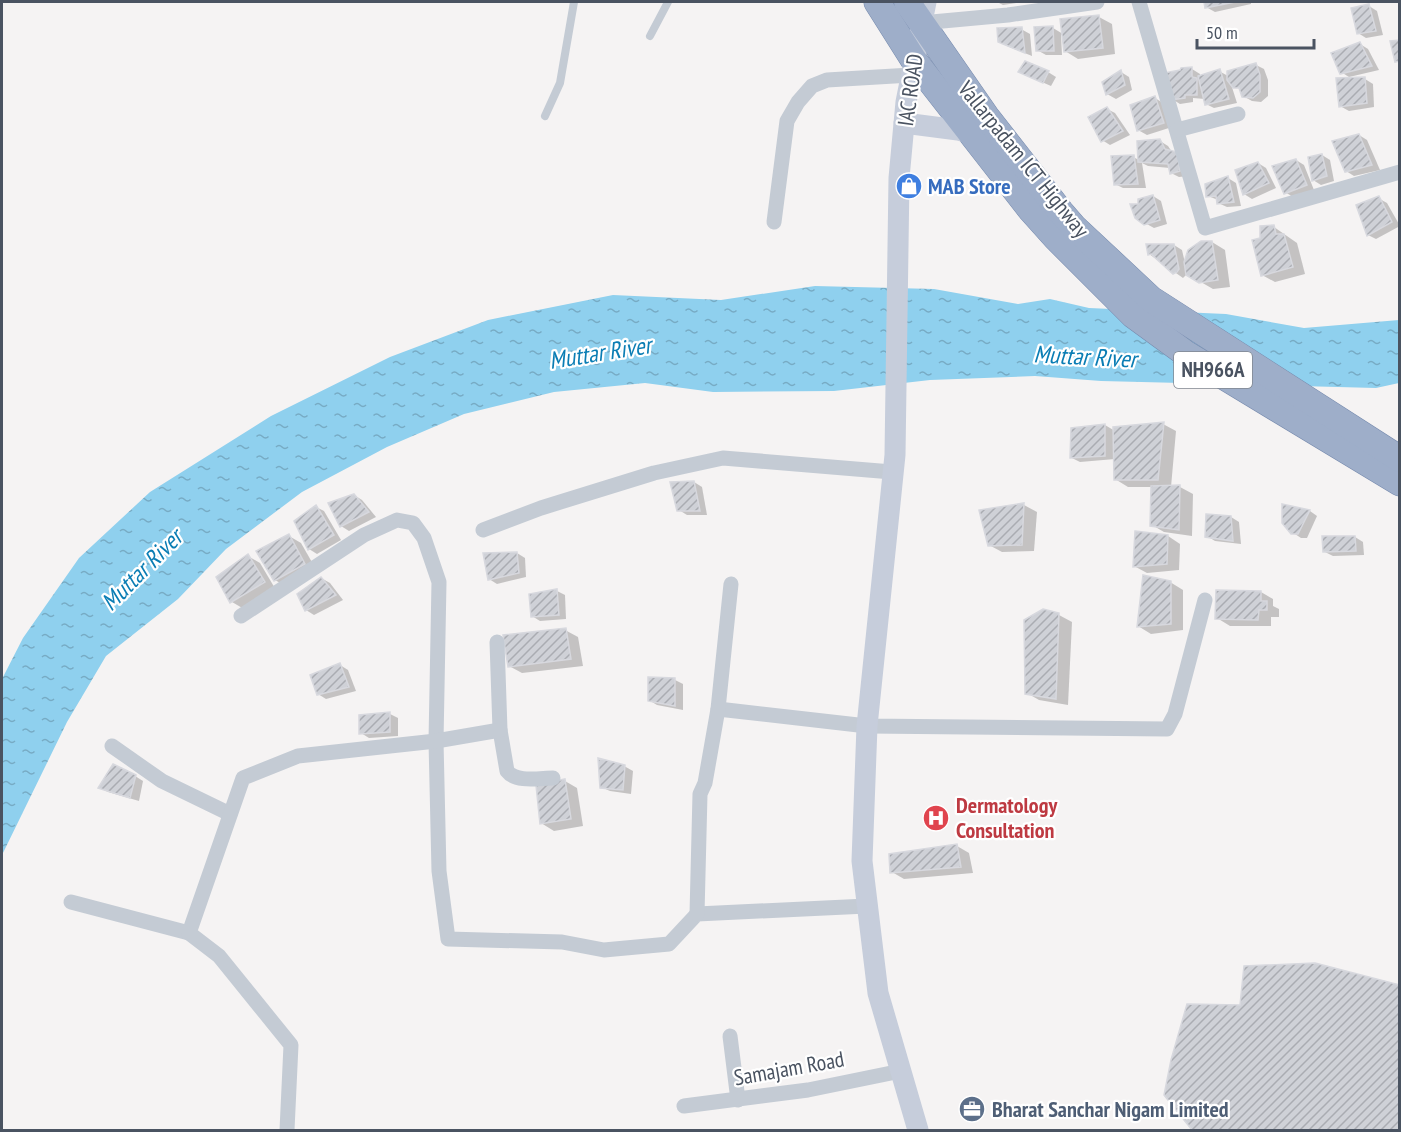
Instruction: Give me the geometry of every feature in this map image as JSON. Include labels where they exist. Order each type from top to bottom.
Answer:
[{"type":"highway","name":"Vallarpadam ICT Highway","points":[[877,2],[912,67],[972,134],[1030,209],[1065,233]]},
{"type":"highway","name":"Vallarpadam ICT Highway","points":[[907,2],[923,12],[986,116],[1065,233],[1133,315],[1185,353],[1396,473]]},
{"type":"main road","name":"IAC ROAD","points":[[918,1131],[878,993],[862,861],[867,726],[894,464],[899,178],[912,67],[923,12]]},
{"type":"main road","points":[[904,123],[972,134]]},
{"type":"street","points":[[923,12],[1008,15],[1097,2]]},
{"type":"street","points":[[1138,2],[1206,228],[1400,172]]},
{"type":"street","points":[[774,222],[788,121],[798,102],[812,86],[827,81],[912,67]]},
{"type":"street","points":[[1177,130],[1238,114]]},
{"type":"street","points":[[483,530],[542,508],[654,473],[723,459],[894,464]]},
{"type":"street","points":[[241,616],[364,535],[397,520],[413,523],[424,538],[439,582],[436,741],[439,871],[448,939],[562,942],[603,950],[669,944],[697,915],[700,794],[705,783],[718,709],[731,584]]},
{"type":"street","points":[[718,709],[867,726],[1167,729],[1175,714],[1205,600]]},
{"type":"street","points":[[497,642],[500,730],[504,763],[510,775],[518,778],[553,778]]},
{"type":"street","points":[[189,933],[243,777],[298,756],[436,741],[500,730]]},
{"type":"street","points":[[111,746],[162,781],[230,814]]},
{"type":"street","points":[[71,902],[189,933],[219,956],[291,1045],[287,1131]]},
{"type":"street","points":[[697,915],[867,906]]},
{"type":"street","points":[[730,1036],[738,1100]]},
{"type":"street","name":"Samajam Road","points":[[684,1106],[808,1090],[901,1071]]},
{"type":"lane","points":[[545,116],[560,83],[574,2]]},
{"type":"lane","points":[[650,36],[668,2]]},
{"type":"water","name":"Muttar River","points":[[815,286],[934,289],[1018,304],[1050,299],[1089,308],[1226,314],[1304,328],[1399,320],[1399,383],[1376,388],[1101,381],[1035,376],[930,380],[834,391],[713,392],[645,383],[554,392],[464,414],[387,447],[302,492],[226,549],[178,599],[106,656],[67,722],[2,855],[2,679],[23,638],[79,558],[150,492],[271,416],[390,357],[488,320],[613,295],[721,300]]},
{"type":"building","points":[[1204,2],[1235,2],[1205,8]]},
{"type":"building","points":[[1369,4],[1376,31],[1357,34],[1351,8]]},
{"type":"building","points":[[1099,15],[1103,48],[1064,52],[1060,19]]},
{"type":"building","points":[[1053,26],[1054,51],[1036,51],[1034,27]]},
{"type":"building","points":[[1022,27],[1025,53],[998,42],[997,28]]},
{"type":"building","points":[[1400,40],[1400,61],[1395,62],[1390,41]]},
{"type":"building","points":[[1360,42],[1372,66],[1340,74],[1331,53]]},
{"type":"building","points":[[1025,61],[1049,71],[1043,83],[1018,72]]},
{"type":"building","points":[[1256,63],[1260,75],[1260,92],[1253,98],[1242,97],[1239,88],[1233,88],[1227,80],[1227,71]]},
{"type":"building","points":[[1192,67],[1192,77],[1197,78],[1197,95],[1185,95],[1185,98],[1170,100],[1164,73]]},
{"type":"building","points":[[1220,69],[1229,99],[1205,105],[1198,76]]},
{"type":"building","points":[[1121,70],[1125,85],[1106,95],[1102,82]]},
{"type":"building","points":[[1365,77],[1367,103],[1339,107],[1336,78]]},
{"type":"building","points":[[1155,96],[1164,123],[1137,131],[1130,105]]},
{"type":"building","points":[[1107,107],[1123,131],[1101,142],[1088,117]]},
{"type":"building","points":[[1359,134],[1372,165],[1345,172],[1332,141]]},
{"type":"building","points":[[1160,139],[1165,149],[1177,152],[1180,171],[1170,174],[1168,164],[1138,162],[1137,141]]},
{"type":"building","points":[[1322,154],[1327,176],[1312,181],[1308,157]]},
{"type":"building","points":[[1134,155],[1138,184],[1114,185],[1111,156]]},
{"type":"building","points":[[1296,159],[1307,185],[1284,194],[1272,166]]},
{"type":"building","points":[[1258,162],[1269,183],[1243,195],[1235,170]]},
{"type":"building","points":[[1228,176],[1234,202],[1217,204],[1216,196],[1206,197],[1205,184]]},
{"type":"building","points":[[1153,195],[1160,220],[1144,225],[1135,218],[1130,204],[1138,204],[1138,199]]},
{"type":"building","points":[[1379,196],[1392,222],[1367,236],[1356,205]]},
{"type":"building","points":[[1274,225],[1276,234],[1284,234],[1293,267],[1261,276],[1252,240],[1260,238],[1260,226]]},
{"type":"building","points":[[1201,241],[1212,241],[1218,280],[1199,283],[1186,275],[1184,262],[1188,250]]},
{"type":"building","points":[[1146,244],[1174,244],[1179,269],[1177,272],[1173,274],[1151,254],[1148,255]]},
{"type":"building","points":[[1164,422],[1158,480],[1114,480],[1113,427]]},
{"type":"building","points":[[1105,424],[1105,456],[1070,458],[1071,428]]},
{"type":"building","points":[[694,481],[700,511],[677,511],[670,482]]},
{"type":"building","points":[[1180,485],[1179,530],[1150,526],[1151,486]]},
{"type":"building","points":[[354,494],[369,512],[340,527],[328,503]]},
{"type":"building","points":[[1024,503],[1022,545],[988,546],[979,510]]},
{"type":"building","points":[[1282,504],[1310,510],[1298,534],[1291,534],[1282,523]]},
{"type":"building","points":[[316,505],[334,535],[308,550],[294,521]]},
{"type":"building","points":[[1206,514],[1231,516],[1233,541],[1205,537]]},
{"type":"building","points":[[1135,531],[1168,535],[1167,564],[1133,567]]},
{"type":"building","points":[[289,534],[305,564],[274,581],[256,551]]},
{"type":"building","points":[[1322,536],[1355,536],[1356,551],[1323,552]]},
{"type":"building","points":[[517,552],[519,573],[488,580],[483,553]]},
{"type":"building","points":[[248,554],[265,582],[230,603],[216,577]]},
{"type":"building","points":[[1143,575],[1171,581],[1171,624],[1137,627]]},
{"type":"building","points":[[321,577],[336,595],[305,611],[297,594]]},
{"type":"building","points":[[557,589],[559,615],[531,617],[529,594]]},
{"type":"building","points":[[1216,590],[1261,591],[1261,601],[1267,601],[1267,610],[1259,610],[1258,620],[1215,619]]},
{"type":"building","points":[[1043,609],[1059,613],[1056,699],[1025,694],[1024,620]]},
{"type":"building","points":[[566,628],[571,659],[508,667],[503,635]]},
{"type":"building","points":[[340,663],[349,687],[317,695],[310,675]]},
{"type":"building","points":[[648,677],[675,678],[675,706],[648,701]]},
{"type":"building","points":[[390,712],[390,732],[359,734],[359,715]]},
{"type":"building","points":[[598,758],[625,765],[623,790],[600,788]]},
{"type":"building","points":[[113,764],[136,775],[130,798],[98,788]]},
{"type":"building","points":[[565,779],[571,819],[540,824],[536,785]]},
{"type":"building","points":[[957,844],[961,867],[890,873],[889,854]]},
{"type":"building","points":[[1315,963],[1400,985],[1400,1130],[1192,1130],[1164,1095],[1187,1004],[1240,1005],[1244,966]]},
{"type":"place","name":"MAB Store","points":[[909,186]]},
{"type":"place","name":"Dermatology Consultation","points":[[936,818]]},
{"type":"place","name":"Bharat Sanchar Nigam Limited","points":[[972,1109]]}]
